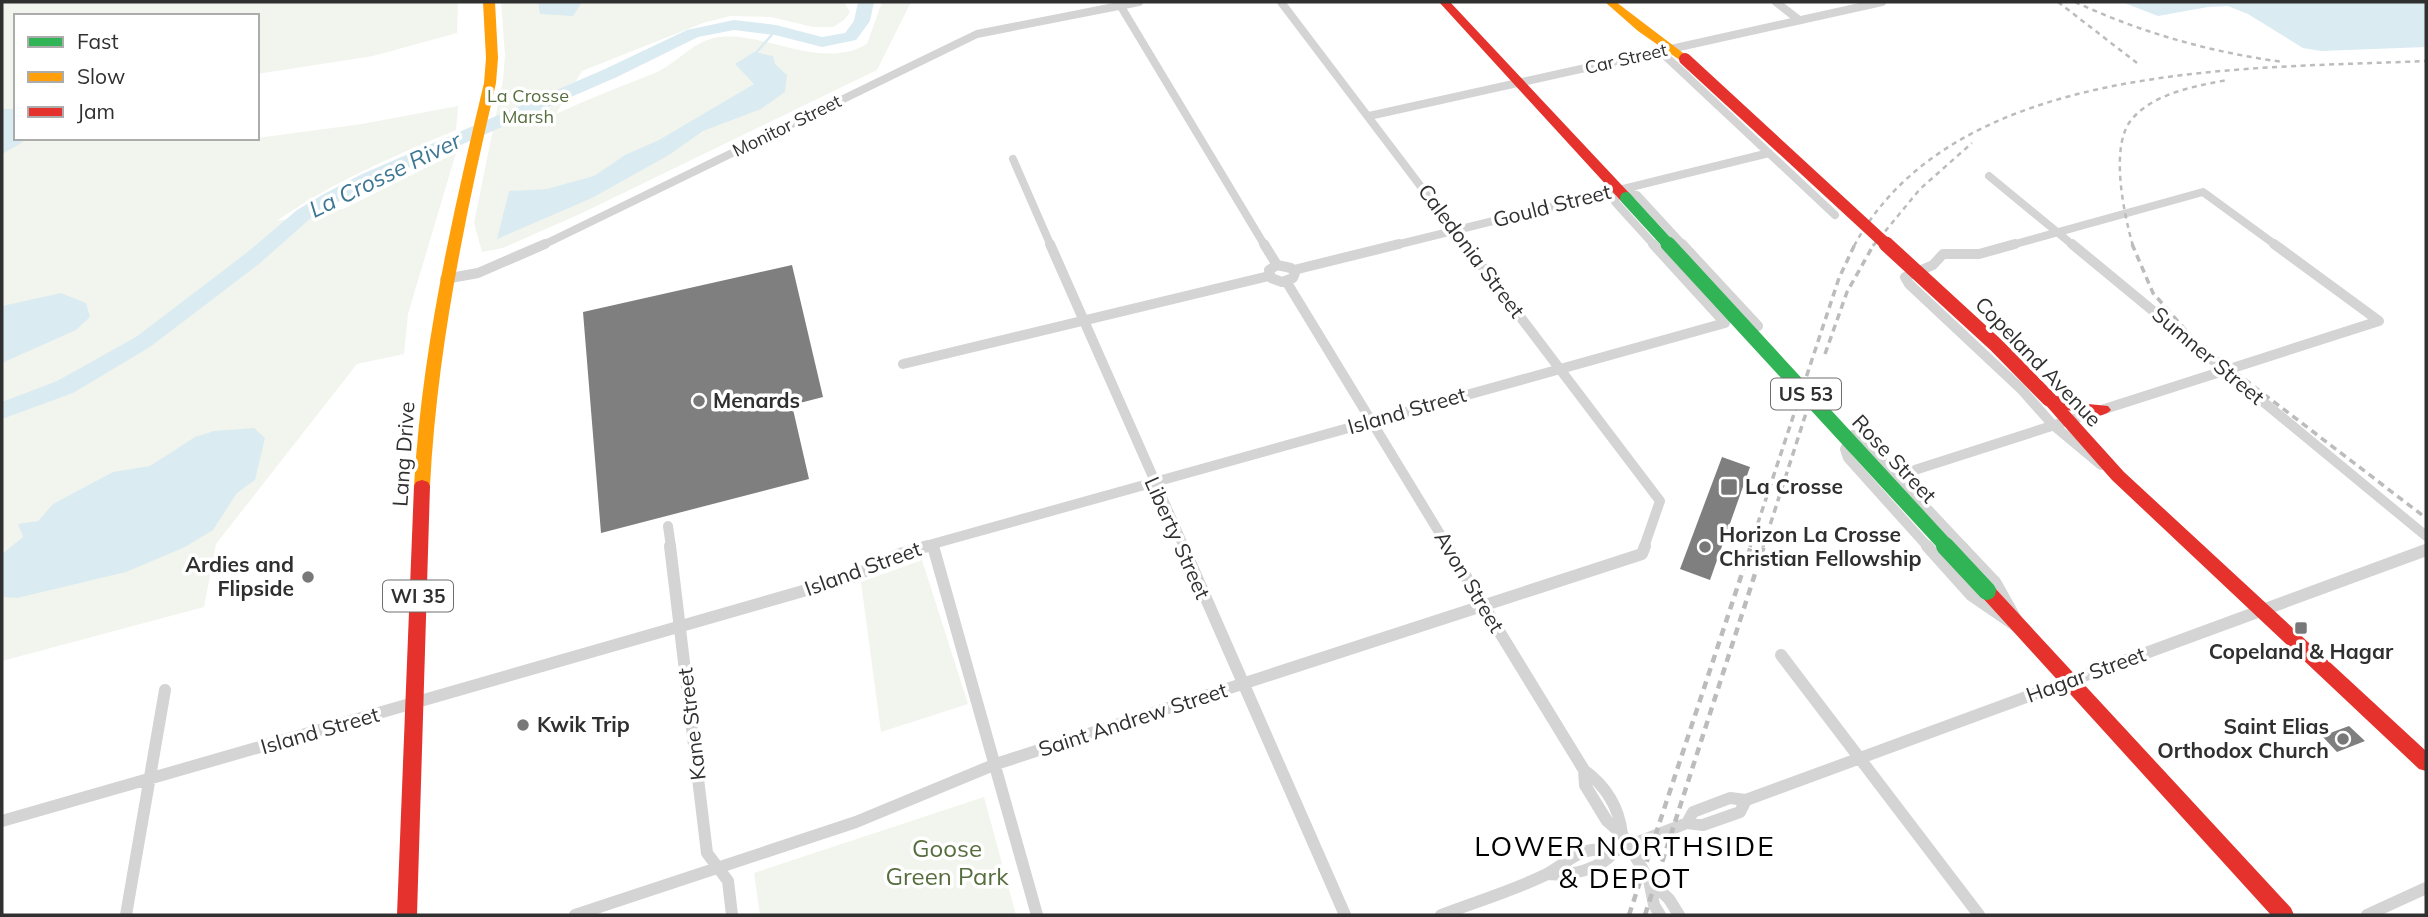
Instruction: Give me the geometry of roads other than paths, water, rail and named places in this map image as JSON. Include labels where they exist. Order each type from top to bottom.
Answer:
[{"type":"main road","name":"Lang Drive","points":[[407,915],[422,477],[433,354],[445,279],[485,106],[492,58],[489,2]]},
{"type":"main road","name":"Rose Street","points":[[1444,2],[2284,915]]},
{"type":"main road","name":"Copeland Avenue","points":[[1610,2],[1665,50],[1685,59],[1996,345],[2049,399],[2060,423],[2426,763]]},
{"type":"main road","points":[[2049,399],[2088,410],[2103,410]]},
{"type":"street","name":"Monitor Street","points":[[445,279],[478,273],[514,259],[983,31],[1139,2]]},
{"type":"street","name":"Caledonia Street","points":[[1281,2],[1660,501]]},
{"type":"street","points":[[1776,2],[1799,20]]},
{"type":"street","name":"Car Street","points":[[1369,116],[1882,2]]},
{"type":"street","points":[[1120,5],[1277,265]]},
{"type":"street","points":[[1665,50],[1835,215]]},
{"type":"street","name":"Gould Street","points":[[1294,270],[1455,230],[1622,194],[1769,153]]},
{"type":"street","name":"Liberty Street","points":[[1013,159],[1345,915]]},
{"type":"street","name":"Sumner Street","points":[[1989,176],[2426,536]]},
{"type":"street","points":[[1896,476],[2379,321],[2203,192],[1979,254],[1943,254],[1934,266],[1909,273],[1905,280],[2060,423]]},
{"type":"street","points":[[1622,194],[1637,195],[1758,326]]},
{"type":"street","name":"Island Street","points":[[2,821],[416,705],[852,577],[900,554],[933,544],[1725,323],[1615,202],[1622,194]]},
{"type":"street","points":[[903,364],[1269,276],[1278,281],[1286,281],[1293,278],[1294,270],[1288,266],[1277,265],[1269,270],[1269,276]]},
{"type":"street","name":"Avon Street","points":[[1286,281],[1584,770],[1585,785],[1607,821],[1626,840],[1649,880],[1669,899],[1679,915]]},
{"type":"street","points":[[1850,437],[1860,437],[1995,582],[2022,630],[1971,595],[1848,458],[1845,449],[1850,437]]},
{"type":"street","name":"Saint Andrew Street","points":[[575,915],[856,822],[996,764],[1642,554],[1660,501]]},
{"type":"street","name":"Kane Street","points":[[668,526],[707,853],[728,881],[732,915]]},
{"type":"street","points":[[933,544],[1037,915]]},
{"type":"street","name":"Hagar Street","points":[[1441,915],[1547,874],[1567,876],[1606,861],[1626,840],[1687,824],[1703,825],[1740,812],[1746,800],[2426,550]]},
{"type":"street","points":[[1781,655],[1979,915]]},
{"type":"street","points":[[126,915],[165,690]]},
{"type":"street","name":"Avon Street","points":[[1649,880],[1654,905],[1660,915]]},
{"type":"street","points":[[2367,915],[2426,888]]},
{"type":"waterway","name":"La Crosse River","points":[[2,411],[65,387],[143,342],[252,259],[304,214],[369,178],[611,73],[693,33],[734,25],[776,30],[822,42],[850,37],[862,21],[866,2]]},
{"type":"waterway","points":[[755,54],[776,30]]},
{"type":"railway","points":[[2058,2],[2137,63]]},
{"type":"railway","points":[[2075,2],[2177,40],[2229,53],[2283,62]]},
{"type":"railway","points":[[1854,246],[1900,185],[1960,140],[2031,108],[2110,87],[2192,74],[2274,67],[2426,61]]},
{"type":"railway","points":[[2133,246],[2120,181],[2121,145],[2125,131],[2132,119],[2152,103],[2189,88],[2227,80]]},
{"type":"railway","points":[[1873,246],[1920,189],[1972,143]]},
{"type":"railway","points":[[1825,354],[1847,292],[1874,244]]},
{"type":"railway","points":[[2132,244],[2153,293],[2197,343],[2426,518]]},
{"type":"railway","points":[[1750,547],[1839,278],[1854,246]]},
{"type":"railway","points":[[1763,547],[1808,407]]},
{"type":"railway","points":[[1629,915],[1751,546]]},
{"type":"railway","points":[[1645,915],[1764,546]]},
{"type":"place","name":"Menards","points":[[699,401]]},
{"type":"place","name":"La Crosse","points":[[1729,487]]},
{"type":"place","name":"Horizon La Crosse Christian Fellowship","points":[[1705,547]]},
{"type":"place","name":"Ardies and Flipside","points":[[308,577]]},
{"type":"place","name":"Copeland & Hagar","points":[[2301,628]]},
{"type":"place","name":"Kwik Trip","points":[[523,725]]},
{"type":"place","name":"Saint Elias Orthodox Church","points":[[2343,739]]},
{"type":"district","name":"LOWER NORTHSIDE & DEPOT","points":[[1625,862]]},
{"type":"park label","name":"La Crosse Marsh","points":[[528,106]]},
{"type":"park label","name":"Goose Green Park","points":[[947,863]]}]
